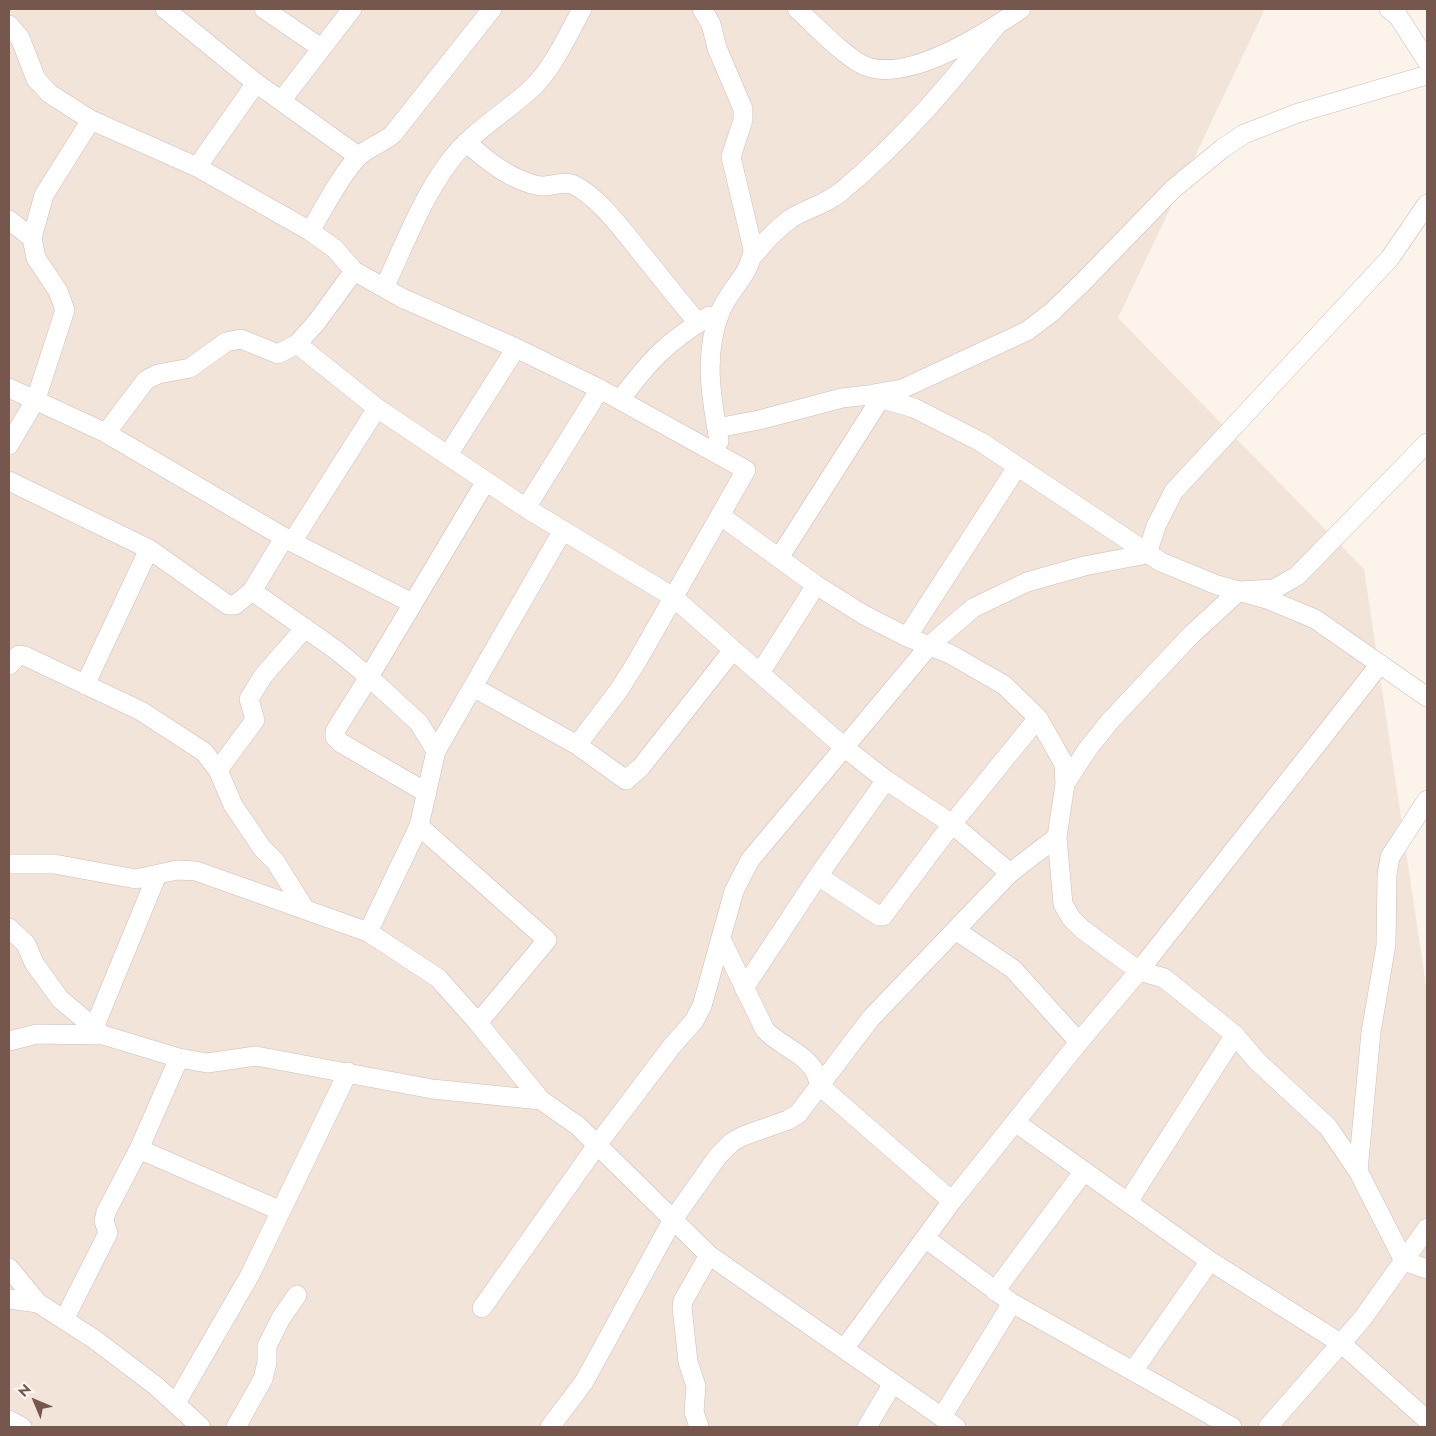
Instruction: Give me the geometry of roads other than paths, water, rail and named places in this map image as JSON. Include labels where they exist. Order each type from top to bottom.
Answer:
[{"type":"street","points":[[165,9],[256,83],[358,156]]},
{"type":"street","points":[[264,9],[322,48]]},
{"type":"street","points":[[281,101],[352,9]]},
{"type":"street","points":[[310,231],[358,156],[371,147],[384,142],[393,134],[492,9]]},
{"type":"street","points":[[384,288],[428,198],[448,163],[466,142],[530,89],[544,74],[559,52],[582,9]]},
{"type":"street","points":[[702,9],[711,24],[717,48],[743,109],[743,120],[731,157],[752,238],[752,257]]},
{"type":"street","points":[[797,9],[850,57],[867,67],[885,69],[922,64],[996,26],[1021,9]]},
{"type":"street","points":[[1394,11],[1427,61]]},
{"type":"street","points":[[9,25],[20,38],[36,78],[50,94],[91,120],[197,167],[310,231],[335,249],[354,271],[402,298],[516,348],[600,389],[746,470],[619,690],[577,746]]},
{"type":"street","points":[[722,457],[710,394],[709,369],[714,331],[722,309],[752,257],[771,235],[791,218],[823,203],[841,192],[857,178],[945,90],[996,26]]},
{"type":"street","points":[[717,428],[759,420],[842,398],[875,396],[902,389],[1027,331],[1052,312],[1083,282],[1173,189],[1223,148],[1244,134],[1298,112],[1427,75]]},
{"type":"street","points":[[197,167],[256,83]]},
{"type":"street","points":[[9,445],[36,399],[65,310],[58,291],[36,258],[32,238],[44,195],[91,120]]},
{"type":"street","points":[[466,142],[499,168],[528,183],[551,186],[563,183],[573,184],[580,189],[611,216],[698,323]]},
{"type":"street","points":[[1147,554],[1156,526],[1174,491],[1390,258],[1427,204]]},
{"type":"street","points":[[9,220],[32,238]]},
{"type":"street","points":[[106,434],[146,380],[158,374],[190,368],[226,342],[241,339],[278,354],[297,344],[316,323],[354,271]]},
{"type":"street","points":[[620,400],[651,359],[669,342],[722,309]]},
{"type":"street","points":[[297,344],[377,408],[526,508],[673,597],[845,748],[886,780],[952,824],[1010,873]]},
{"type":"street","points":[[448,455],[516,348]]},
{"type":"street","points":[[9,388],[36,399],[106,434],[288,540],[412,603]]},
{"type":"street","points":[[526,508],[600,389]]},
{"type":"street","points":[[875,396],[914,408],[981,442],[1147,554],[1217,585],[1275,602],[1315,619],[1427,697]]},
{"type":"street","points":[[778,558],[875,396]]},
{"type":"street","points":[[10,485],[60,504],[149,549],[228,604],[235,605],[252,591],[377,408]]},
{"type":"street","points":[[1065,784],[1087,750],[1133,694],[1192,634],[1239,591],[1274,589],[1296,576],[1427,443]]},
{"type":"street","points":[[907,637],[1017,467]]},
{"type":"street","points":[[427,793],[341,743],[335,736],[334,731],[369,677],[486,481]]},
{"type":"street","points":[[721,516],[816,585],[882,626],[950,654],[1004,684],[1038,718],[1064,764],[1065,784],[1057,837],[1063,904],[1071,918],[1082,929],[1139,972],[1164,978],[1234,1035],[1257,1061],[1328,1127],[1358,1171],[1404,1261],[1427,1269]]},
{"type":"street","points":[[368,932],[419,826],[436,751],[563,530]]},
{"type":"street","points":[[85,685],[149,549]]},
{"type":"street","points":[[482,1308],[597,1145],[640,1091],[672,1046],[694,1021],[702,1006],[741,874],[750,860],[929,646],[973,608],[1027,582],[1084,566],[1147,554]]},
{"type":"street","points":[[760,673],[816,585]]},
{"type":"street","points":[[252,591],[305,628],[369,677],[419,724],[436,751]]},
{"type":"street","points":[[218,770],[255,720],[249,699],[256,685],[305,628]]},
{"type":"street","points":[[473,687],[577,746],[622,780],[629,780],[733,650]]},
{"type":"street","points":[[9,665],[18,656],[25,656],[141,711],[204,752],[218,770],[233,805],[262,848],[275,861],[305,910]]},
{"type":"street","points":[[844,1349],[952,1201],[1079,1042],[1139,972],[1380,664]]},
{"type":"street","points":[[818,876],[879,916],[883,916],[952,824],[1038,718]]},
{"type":"street","points":[[744,988],[818,876],[886,780]]},
{"type":"street","points":[[1358,1171],[1371,1032],[1386,945],[1387,875],[1390,856],[1427,800]]},
{"type":"street","points":[[419,826],[548,940],[478,1023]]},
{"type":"street","points":[[550,1427],[584,1382],[672,1221],[718,1156],[732,1142],[742,1136],[788,1120],[798,1114],[819,1085],[845,1056],[871,1018],[957,931],[1010,873],[1057,837]]},
{"type":"street","points":[[9,864],[54,864],[136,879],[178,870],[196,871],[368,932],[438,978],[478,1023],[541,1100],[578,1126],[672,1221],[709,1254],[949,1422],[1012,1303]]},
{"type":"street","points":[[98,1032],[158,874]]},
{"type":"street","points":[[9,928],[26,944],[34,963],[60,998],[98,1032]]},
{"type":"street","points":[[957,931],[1012,969],[1079,1042]]},
{"type":"street","points":[[721,938],[765,1030],[772,1038],[813,1066],[818,1073],[819,1085],[952,1201]]},
{"type":"street","points":[[9,1041],[37,1034],[98,1032],[179,1058],[207,1063],[256,1056],[432,1089],[541,1100]]},
{"type":"street","points":[[1128,1202],[1234,1035]]},
{"type":"street","points":[[64,1320],[108,1233],[104,1221],[106,1212],[138,1149],[179,1058]]},
{"type":"street","points":[[176,1403],[250,1275],[348,1072]]},
{"type":"street","points":[[1015,1122],[1210,1261],[1342,1344],[1427,1420]]},
{"type":"street","points":[[138,1149],[281,1211]]},
{"type":"street","points":[[995,1291],[1084,1172]]},
{"type":"street","points":[[1268,1427],[1342,1344],[1427,1228]]},
{"type":"street","points":[[925,1238],[1012,1303],[1232,1427]]},
{"type":"street","points":[[698,1427],[694,1412],[696,1386],[688,1362],[682,1306],[709,1254]]},
{"type":"street","points":[[1133,1371],[1210,1261]]},
{"type":"street","points":[[9,1268],[38,1303],[94,1339],[176,1403],[187,1416],[201,1427]]},
{"type":"street","points":[[236,1427],[263,1379],[267,1362],[267,1346],[281,1318],[297,1295]]},
{"type":"street","points":[[9,1299],[38,1303]]},
{"type":"street","points":[[867,1427],[893,1383]]},
{"type":"street","points":[[9,1420],[22,1427]]}]
